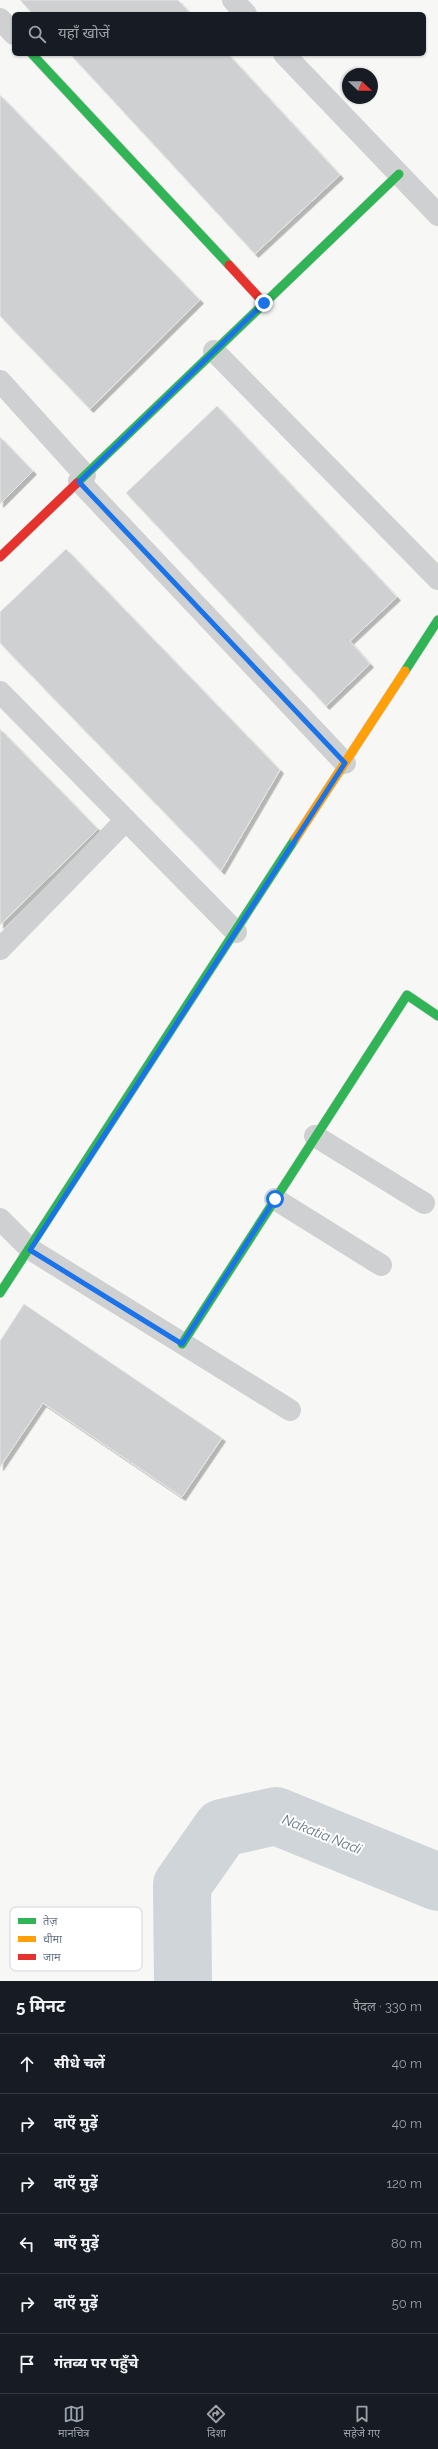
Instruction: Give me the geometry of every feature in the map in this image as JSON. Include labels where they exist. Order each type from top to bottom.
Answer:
[{"type":"street","points":[[233,0],[244,12]]},
{"type":"street","points":[[0,19],[12,32]]},
{"type":"street","points":[[34,56],[264,303]]},
{"type":"street","points":[[286,56],[438,215]]},
{"type":"street","points":[[0,557],[399,174]]},
{"type":"street","points":[[214,351],[438,579]]},
{"type":"street","points":[[0,381],[82,478],[345,763]]},
{"type":"street","points":[[0,1294],[438,620]]},
{"type":"street","points":[[0,692],[236,932]]},
{"type":"street","points":[[0,949],[126,820]]},
{"type":"street","points":[[182,1344],[407,995],[438,1016]]},
{"type":"street","points":[[315,1136],[424,1203]]},
{"type":"street","points":[[275,1199],[381,1265]]},
{"type":"street","points":[[0,1219],[30,1250],[290,1410]]},
{"type":"building","points":[[20,0],[178,0],[189,12],[31,12]]},
{"type":"building","points":[[72,56],[230,56],[340,175],[255,254]]},
{"type":"building","points":[[0,95],[200,300],[90,409],[0,316]]},
{"type":"building","points":[[217,406],[397,597],[350,641],[370,664],[326,706],[126,493]]},
{"type":"building","points":[[0,437],[33,471],[0,504]]},
{"type":"building","points":[[66,549],[280,770],[221,871],[0,643],[0,612]]},
{"type":"building","points":[[0,729],[98,829],[0,925]]},
{"type":"building","points":[[24,1304],[222,1438],[182,1497],[43,1403],[0,1467],[0,1341]]},
{"type":"waterway","name":"Nakatia Nadi","points":[[183,1981],[182,1885],[222,1828],[276,1816],[438,1882]]},
{"type":"traffic: fast","points":[[34,56],[229,265]]},
{"type":"traffic: fast","points":[[77,483],[399,174]]},
{"type":"traffic: fast","points":[[405,671],[438,620]]},
{"type":"traffic: fast","points":[[0,1293],[295,839]]},
{"type":"traffic: fast","points":[[182,1344],[407,995],[438,1016]]},
{"type":"traffic: slow","points":[[295,839],[405,671]]},
{"type":"traffic: jam","points":[[229,265],[264,303]]},
{"type":"traffic: jam","points":[[0,557],[77,483]]},
{"type":"route","points":[[264,303],[79,482],[345,763],[30,1250],[182,1344],[275,1199]]}]
